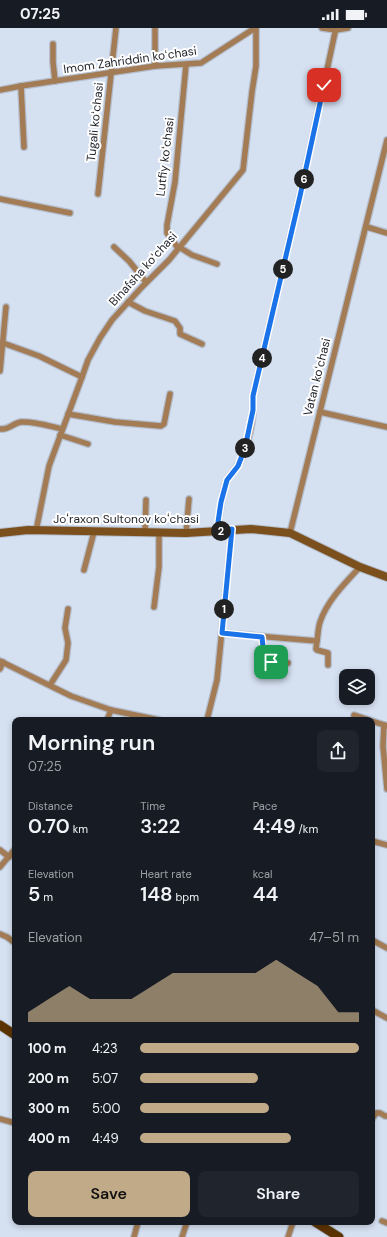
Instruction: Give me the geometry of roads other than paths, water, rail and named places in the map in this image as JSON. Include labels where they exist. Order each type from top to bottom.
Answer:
[{"type":"main road","points":[[0,1025],[12,1033]]},
{"type":"main road","points":[[318,1225],[329,1234],[339,1237]]},
{"type":"street","name":"Tugali koʻchasi","points":[[98,194],[116,28]]},
{"type":"street","points":[[155,28],[156,66]]},
{"type":"street","name":"Imom Zahriddin koʻchasi","points":[[0,90],[156,66],[200,63],[255,28]]},
{"type":"street","name":"Binafsha koʻchasi","points":[[36,530],[49,466],[88,360],[100,338],[112,320],[146,282],[169,260],[243,170],[256,66],[255,28]]},
{"type":"street","points":[[322,28],[348,28]]},
{"type":"street","points":[[218,531],[221,502],[227,480],[233,474],[242,457],[247,439],[253,410],[253,396],[302,188],[336,29]]},
{"type":"street","points":[[53,44],[55,81]]},
{"type":"street","name":"Lutfiy koʻchasi","points":[[178,248],[168,233],[167,225],[175,182],[186,65]]},
{"type":"street","points":[[21,86],[24,147]]},
{"type":"street","name":"Vatan koʻchasi","points":[[290,533],[367,227],[387,140]]},
{"type":"street","points":[[0,199],[70,212]]},
{"type":"street","points":[[367,227],[387,233]]},
{"type":"street","points":[[114,247],[129,261],[146,282]]},
{"type":"street","points":[[178,248],[217,264]]},
{"type":"street","points":[[128,302],[175,321],[180,328],[180,334],[202,344]]},
{"type":"street","points":[[0,371],[6,307]]},
{"type":"street","points":[[3,343],[39,356],[82,377]]},
{"type":"street","points":[[68,414],[115,422],[161,426],[164,424],[170,394]]},
{"type":"street","points":[[320,412],[387,427]]},
{"type":"street","points":[[0,429],[6,430],[16,423],[23,422],[62,429]]},
{"type":"street","points":[[60,435],[88,444]]},
{"type":"street","points":[[186,533],[189,499]]},
{"type":"street","points":[[146,500],[146,533]]},
{"type":"street","points":[[208,717],[217,680],[232,529]]},
{"type":"street","name":"Joʻraxon Sultonov koʻchasi","points":[[0,533],[36,530],[159,534],[232,529],[251,529],[290,533],[360,567],[387,577]]},
{"type":"street","points":[[84,570],[94,532]]},
{"type":"street","points":[[154,607],[159,567],[159,534]]},
{"type":"street","points":[[328,665],[328,653],[316,649],[320,622],[336,594],[360,567]]},
{"type":"street","points":[[50,685],[66,660],[68,643],[65,628],[68,609]]},
{"type":"street","points":[[222,633],[317,641]]},
{"type":"street","points":[[262,637],[264,652],[267,658],[271,662],[288,663]]},
{"type":"street","points":[[0,668],[2,662],[71,696],[111,710],[145,717]]},
{"type":"street","points":[[108,717],[111,710]]},
{"type":"street","points":[[354,715],[360,717]]},
{"type":"street","points":[[375,722],[386,726],[383,746],[387,789]]},
{"type":"street","points":[[375,842],[387,845]]},
{"type":"street","points":[[0,850],[9,857]]},
{"type":"street","points":[[0,867],[12,853]]},
{"type":"street","points":[[0,934],[12,940]]},
{"type":"street","points":[[375,942],[387,948]]},
{"type":"street","points":[[375,1012],[387,1018]]},
{"type":"street","points":[[375,1114],[380,1113],[387,1116]]},
{"type":"street","points":[[0,1119],[12,1122]]},
{"type":"street","points":[[134,1237],[137,1225]]},
{"type":"street","points":[[182,1237],[186,1225]]},
{"type":"street","points":[[288,1237],[293,1225]]}]
